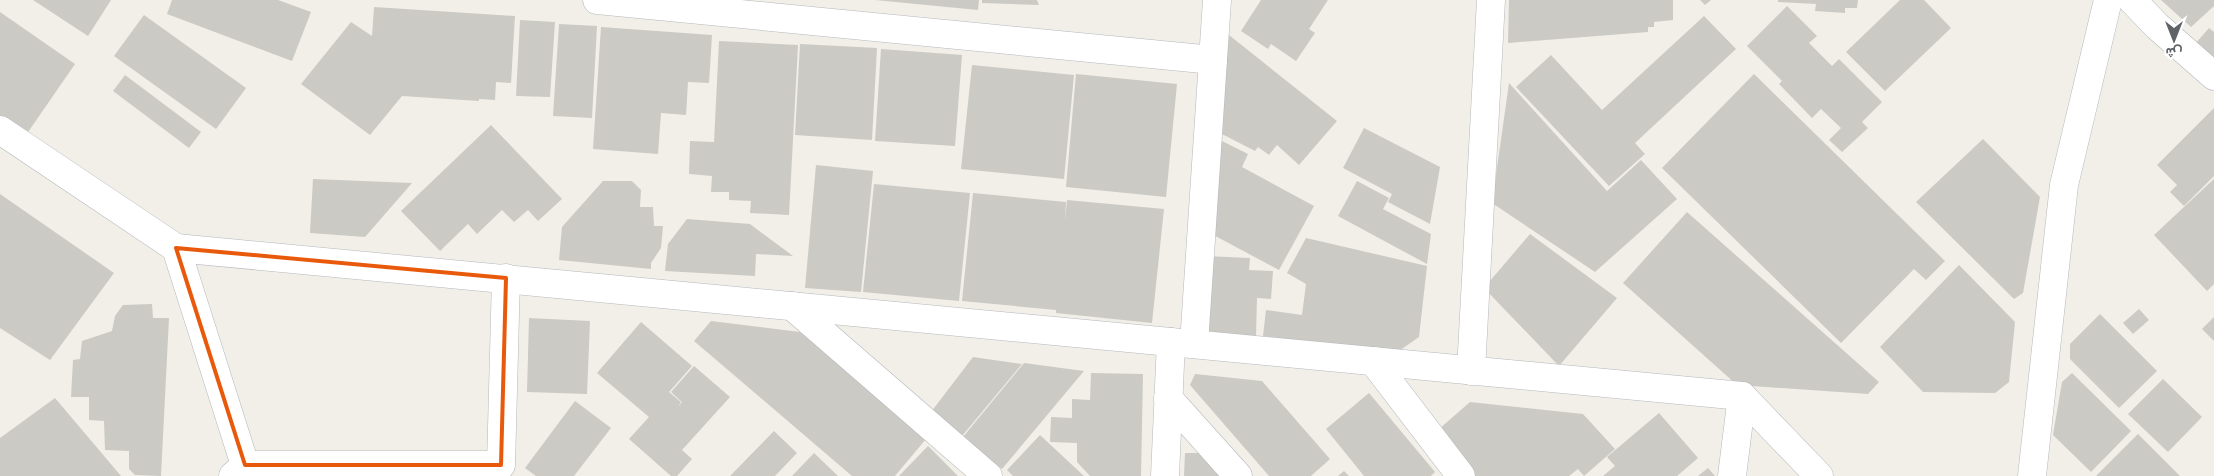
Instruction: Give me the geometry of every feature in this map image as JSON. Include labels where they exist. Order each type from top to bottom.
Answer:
[{"type":"street","points":[[597,0],[1213,60]]},
{"type":"street","points":[[1165,476],[1168,398],[1182,343],[1213,60],[1217,0]]},
{"type":"street","points":[[1471,370],[1491,0]]},
{"type":"street","points":[[2032,476],[2064,185],[2108,0]]},
{"type":"street","points":[[2132,0],[2157,26],[2214,76]]},
{"type":"street","points":[[0,130],[176,248],[1742,396],[1819,476]]},
{"type":"street","points":[[176,248],[239,471],[506,471],[506,278]]},
{"type":"street","points":[[792,306],[988,476]]},
{"type":"street","points":[[1373,361],[1461,476]]},
{"type":"street","points":[[1732,476],[1742,396]]},
{"type":"street","points":[[1168,398],[1238,476]]},
{"type":"highlighted area","points":[[176,248],[506,278],[501,465],[245,465]]},
{"type":"building","points":[[33,0],[111,0],[88,36]]},
{"type":"building","points":[[172,0],[278,0],[311,12],[292,61],[167,14]]},
{"type":"building","points":[[875,0],[979,0],[978,10]]},
{"type":"building","points":[[982,0],[1037,0],[1039,5],[982,3]]},
{"type":"building","points":[[1261,0],[1328,0],[1309,29],[1315,33],[1296,61],[1271,44],[1268,49],[1241,31]]},
{"type":"building","points":[[1509,0],[1673,0],[1673,20],[1654,22],[1654,27],[1648,27],[1648,32],[1508,43]]},
{"type":"building","points":[[1700,0],[1711,0],[1705,5]]},
{"type":"building","points":[[1778,0],[1858,0],[1857,8],[1845,8],[1845,13],[1815,11],[1816,4],[1778,2]]},
{"type":"building","points":[[1900,0],[1924,0],[1951,28],[1885,91],[1846,52]]},
{"type":"building","points":[[2161,0],[2214,0],[2214,6],[2191,27]]},
{"type":"building","points":[[1787,6],[1817,36],[1809,43],[1832,66],[1839,59],[1882,102],[1862,122],[1868,128],[1842,152],[1829,140],[1841,128],[1821,109],[1812,118],[1779,84],[1782,81],[1747,46]]},
{"type":"building","points":[[374,7],[515,16],[511,83],[496,82],[495,100],[479,99],[479,101],[402,96],[370,135],[301,84],[351,22],[372,36]]},
{"type":"building","points":[[0,12],[75,64],[26,135],[0,118]]},
{"type":"building","points":[[144,15],[246,88],[216,129],[114,56]]},
{"type":"building","points":[[1704,16],[1736,49],[1635,143],[1645,154],[1609,186],[1516,87],[1551,55],[1602,110]]},
{"type":"building","points":[[520,20],[555,22],[550,97],[516,96]]},
{"type":"building","points":[[559,24],[597,26],[592,118],[553,116]]},
{"type":"building","points":[[601,27],[712,35],[709,83],[688,82],[686,115],[661,113],[658,154],[593,149]]},
{"type":"building","points":[[2209,28],[2214,32],[2214,73],[2188,52]]},
{"type":"building","points":[[1229,35],[1337,121],[1299,165],[1277,145],[1269,155],[1258,147],[1255,151],[1220,133]]},
{"type":"building","points":[[719,41],[798,45],[789,215],[750,213],[751,201],[729,200],[729,192],[711,192],[712,176],[689,174],[690,141],[714,142]]},
{"type":"building","points":[[800,44],[877,48],[872,140],[795,135]]},
{"type":"building","points":[[881,49],[962,55],[955,146],[875,141]]},
{"type":"building","points":[[972,65],[1074,75],[1064,179],[961,169]]},
{"type":"building","points":[[1076,74],[1177,84],[1166,197],[1066,187]]},
{"type":"building","points":[[1754,74],[1945,261],[1926,280],[1914,269],[1841,343],[1662,168]]},
{"type":"building","points":[[125,75],[201,132],[189,148],[113,91]]},
{"type":"building","points":[[1509,83],[1607,191],[1641,160],[1677,199],[1595,272],[1492,203]]},
{"type":"building","points":[[2214,108],[2214,176],[2184,206],[2170,192],[2177,185],[2157,165]]},
{"type":"building","points":[[491,125],[562,199],[538,221],[528,210],[514,222],[502,210],[477,234],[468,224],[440,251],[401,211]]},
{"type":"building","points":[[1364,128],[1440,167],[1430,224],[1388,202],[1392,194],[1343,168]]},
{"type":"building","points":[[1216,138],[1248,154],[1242,167],[1314,206],[1279,270],[1206,231]]},
{"type":"building","points":[[1983,139],[2040,197],[2023,293],[2014,299],[1916,202]]},
{"type":"building","points":[[816,165],[873,171],[861,292],[805,288]]},
{"type":"building","points":[[313,179],[412,183],[365,237],[310,233]]},
{"type":"building","points":[[2214,179],[2214,284],[2207,291],[2154,235]]},
{"type":"building","points":[[603,181],[632,181],[641,190],[640,207],[653,207],[654,226],[663,226],[661,248],[651,263],[651,269],[559,260],[562,227]]},
{"type":"building","points":[[1357,181],[1389,198],[1383,209],[1431,234],[1427,264],[1338,216]]},
{"type":"building","points":[[874,184],[970,193],[959,301],[863,292]]},
{"type":"building","points":[[973,193],[1066,202],[1065,221],[1067,200],[1164,209],[1152,323],[1056,313],[1056,310],[962,301]]},
{"type":"building","points":[[0,194],[114,273],[50,360],[0,328]]},
{"type":"building","points":[[1687,212],[1879,382],[1868,394],[1737,385],[1623,283]]},
{"type":"building","points":[[687,219],[750,224],[793,256],[756,254],[755,276],[665,271],[668,244]]},
{"type":"building","points":[[1530,234],[1617,298],[1559,366],[1484,288]]},
{"type":"building","points":[[1306,238],[1427,266],[1419,337],[1396,353],[1263,336],[1266,310],[1302,315],[1306,284],[1287,273]]},
{"type":"building","points":[[1205,256],[1250,258],[1249,270],[1273,271],[1271,299],[1257,298],[1256,336],[1202,333]]},
{"type":"building","points":[[1959,265],[2015,322],[2009,382],[1995,393],[1923,392],[1880,347]]},
{"type":"building","points":[[152,304],[153,318],[169,318],[161,476],[135,475],[129,469],[129,451],[105,450],[104,421],[89,420],[89,397],[71,397],[73,360],[80,359],[82,341],[112,331],[115,316],[123,305]]},
{"type":"building","points":[[2139,309],[2149,320],[2133,334],[2123,323]]},
{"type":"building","points":[[2100,314],[2157,371],[2119,408],[2070,359],[2070,344]]},
{"type":"building","points":[[2214,317],[2214,341],[2202,329]]},
{"type":"building","points":[[529,318],[590,321],[587,394],[527,392]]},
{"type":"building","points":[[711,321],[800,332],[926,439],[895,476],[852,476],[694,341]]},
{"type":"building","points":[[641,322],[692,366],[669,392],[681,402],[678,407],[682,402],[671,392],[694,366],[730,397],[682,450],[692,459],[677,476],[671,476],[629,439],[649,417],[597,373]]},
{"type":"building","points":[[973,357],[1022,364],[962,436],[931,412]]},
{"type":"building","points":[[1024,363],[1084,371],[1002,469],[963,437]]},
{"type":"building","points":[[1091,373],[1143,374],[1141,476],[1090,476],[1077,462],[1077,443],[1050,442],[1051,417],[1072,418],[1072,399],[1090,400]]},
{"type":"building","points":[[2072,373],[2131,431],[2091,472],[2053,435],[2062,382]]},
{"type":"building","points":[[1195,374],[1262,381],[1330,459],[1311,476],[1269,476],[1190,385]]},
{"type":"building","points":[[2163,379],[2202,417],[2168,452],[2128,414]]},
{"type":"building","points":[[1369,393],[1435,472],[1431,476],[1364,476],[1326,429]]},
{"type":"building","points":[[55,398],[121,476],[0,476],[0,438]]},
{"type":"building","points":[[575,401],[611,428],[574,476],[536,476],[525,468]]},
{"type":"building","points":[[1470,402],[1583,414],[1615,449],[1584,476],[1578,469],[1569,476],[1466,476],[1431,436]]},
{"type":"building","points":[[1659,413],[1698,458],[1677,476],[1603,476],[1615,466],[1607,457]]},
{"type":"building","points":[[774,431],[797,453],[775,476],[730,476]]},
{"type":"building","points":[[2138,434],[2180,476],[2096,476]]},
{"type":"building","points":[[1040,435],[1084,476],[1013,476],[1007,470]]},
{"type":"building","points":[[928,446],[958,476],[899,476]]},
{"type":"building","points":[[814,453],[838,476],[792,476]]},
{"type":"building","points":[[1185,453],[1215,453],[1233,476],[1184,476]]},
{"type":"building","points":[[1708,468],[1715,476],[1698,476]]},
{"type":"building","points":[[1344,471],[1349,476],[1338,476]]}]
